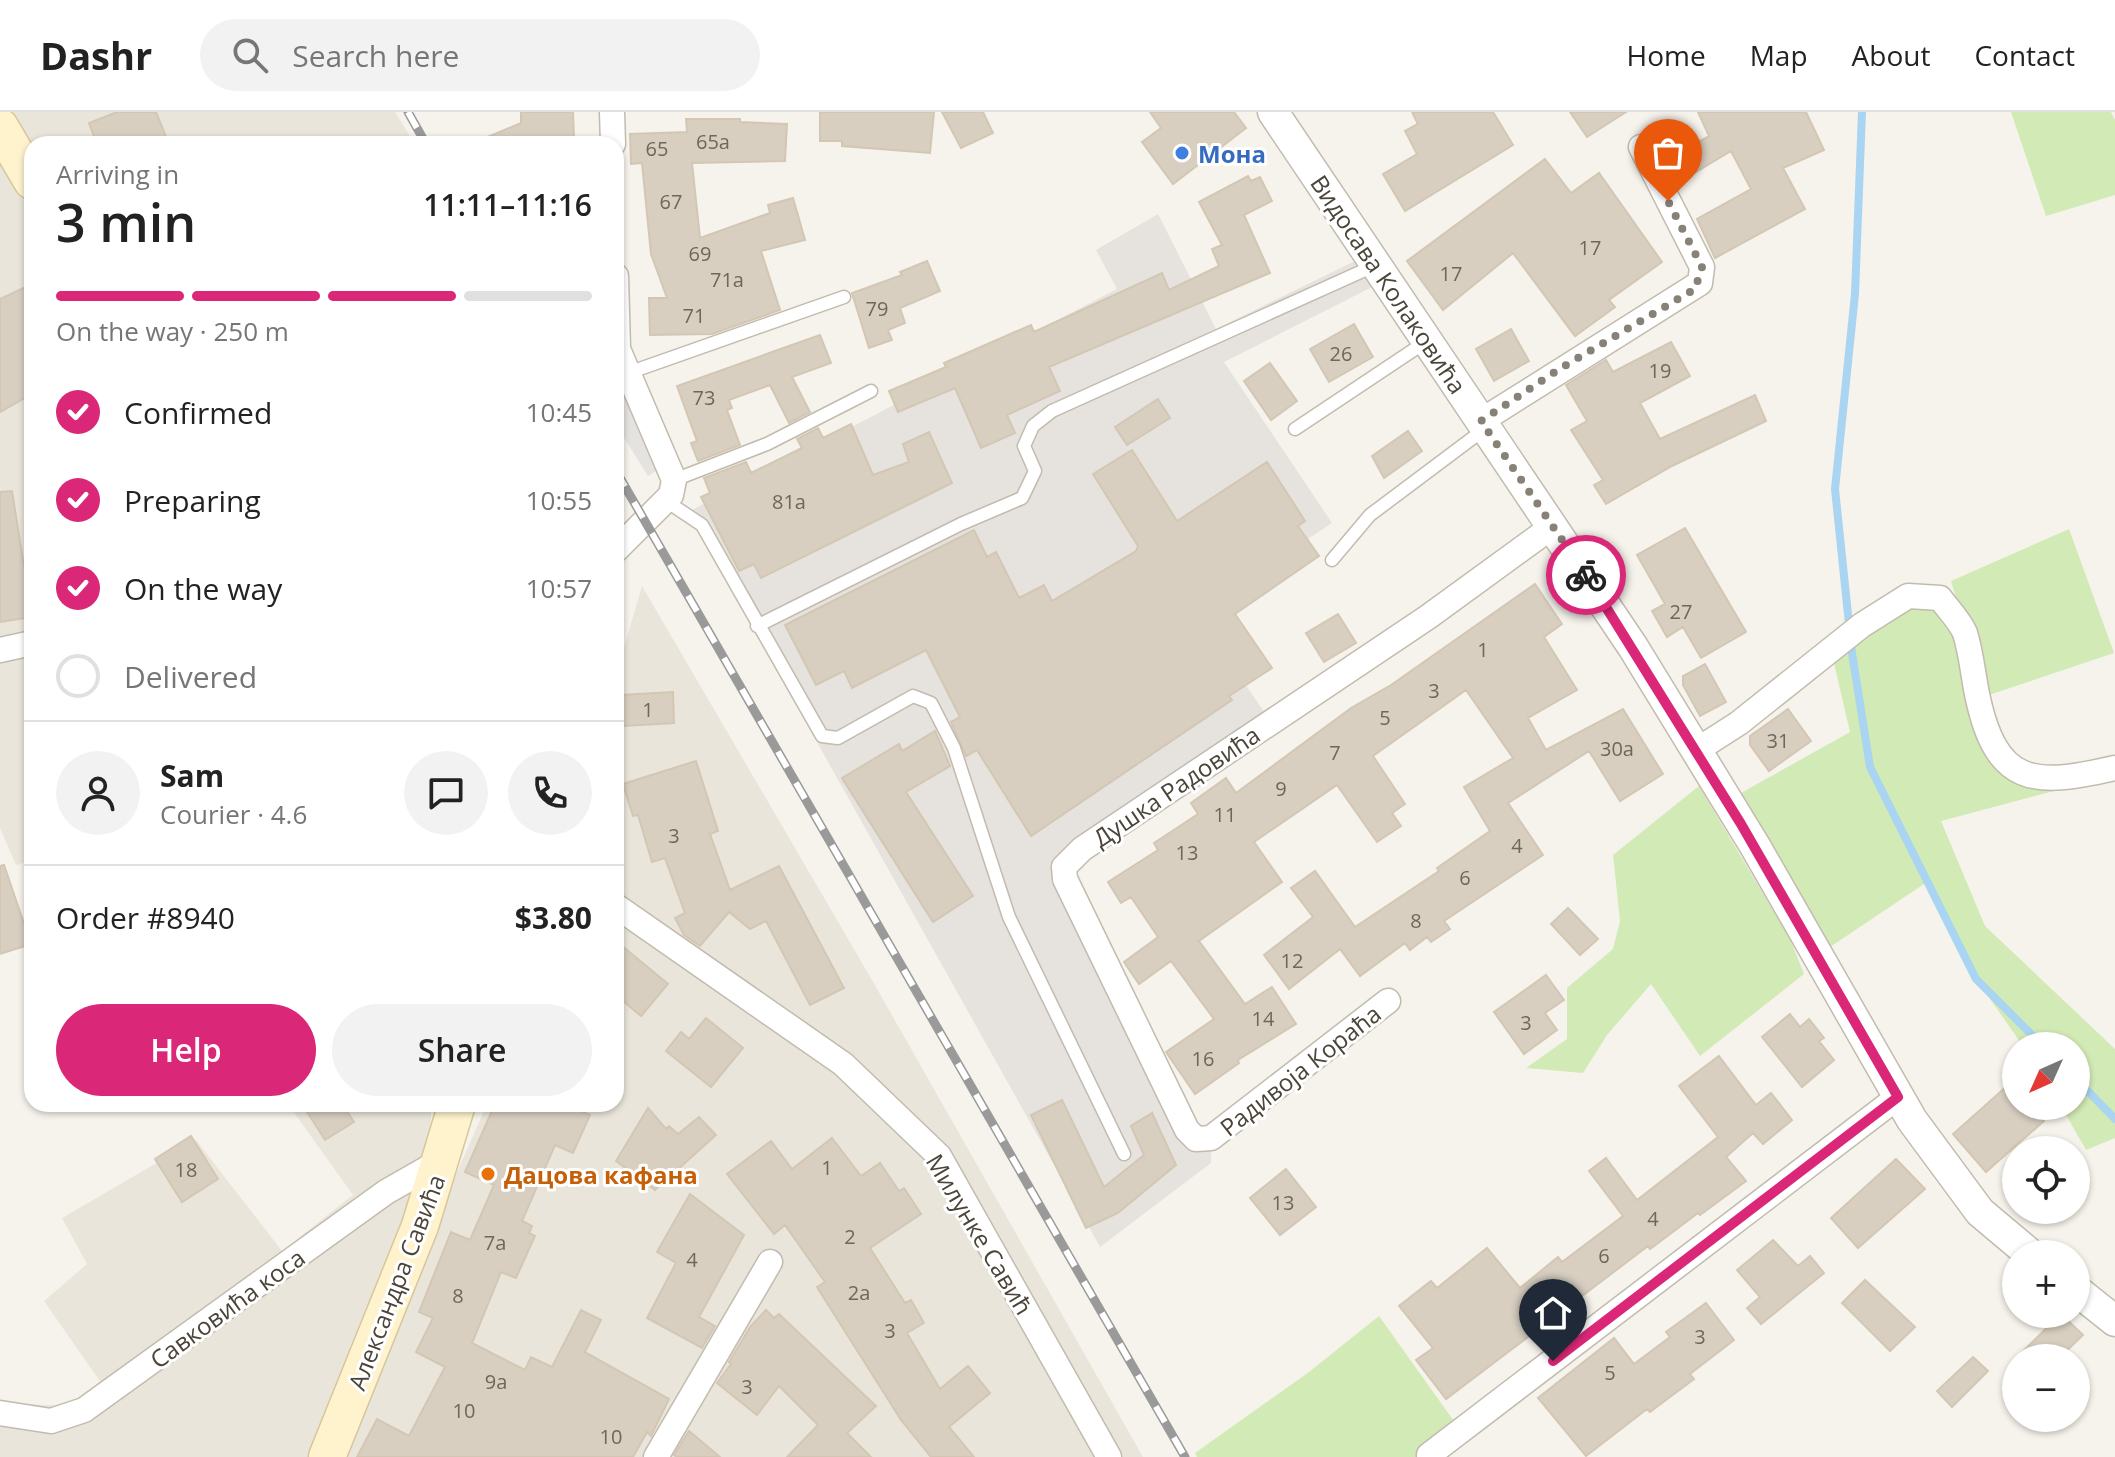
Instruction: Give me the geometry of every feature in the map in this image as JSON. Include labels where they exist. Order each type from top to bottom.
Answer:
[{"type":"main road","points":[[0,127],[24,168]]},
{"type":"main road","name":"Александра Савића","points":[[327,1457],[420,1226],[455,1112]]},
{"type":"street","points":[[612,112],[613,136]]},
{"type":"street","name":"Видосава Колаковића","points":[[1273,112],[1553,526],[1697,750],[1898,1097],[1945,1168],[1980,1212],[2013,1240]]},
{"type":"street","points":[[1484,424],[1700,283],[1702,267],[1641,147]]},
{"type":"street","points":[[624,363],[670,490],[624,541]]},
{"type":"street","name":"Душка Радовића","points":[[1211,1138],[1196,1139],[1187,1130],[1065,879],[1064,867],[1082,849],[1428,617],[1553,526]]},
{"type":"street","points":[[1697,750],[1739,723],[1862,625],[1908,596],[1940,598],[1964,631],[1980,705],[1999,757],[2027,777],[2071,778],[2115,768]]},
{"type":"street","points":[[0,650],[24,645]]},
{"type":"street","name":"Милунке Савић","points":[[624,912],[843,1064],[939,1156],[1109,1457]]},
{"type":"street","name":"Радивоја Кораћа","points":[[1211,1138],[1388,1001]]},
{"type":"street","points":[[1429,1455],[1898,1097]]},
{"type":"street","name":"Савковића коса","points":[[0,1413],[51,1421],[84,1410],[386,1192],[442,1160]]},
{"type":"street","points":[[656,1457],[770,1262]]},
{"type":"street","points":[[2090,1301],[2115,1321]]},
{"type":"lane","points":[[757,626],[961,524],[1022,498],[1035,471],[1024,446],[1033,426],[1052,411],[1376,265]]},
{"type":"lane","points":[[628,373],[844,297]]},
{"type":"lane","points":[[1295,429],[1427,341]]},
{"type":"lane","points":[[871,391],[670,490],[702,525],[822,736],[838,738],[913,696],[931,703],[954,748],[1009,917],[1124,1154]]},
{"type":"lane","points":[[1332,560],[1370,515],[1484,424]]},
{"type":"shaded area","points":[[0,112],[395,112],[410,136],[24,136],[24,863],[16,865],[0,828]]},
{"type":"shaded area","points":[[1158,214],[1216,329],[1357,260],[1374,286],[1224,362],[1332,523],[1197,613],[1271,722],[1065,879],[1187,1130],[1211,1138],[1211,1163],[1100,1247],[688,512],[1117,289],[1096,250]]},
{"type":"shaded area","points":[[624,382],[661,468],[648,476],[624,438]]},
{"type":"shaded area","points":[[642,586],[872,980],[1143,1457],[332,1457],[483,1112],[624,1112],[624,648]]},
{"type":"shaded area","points":[[294,1112],[431,1112],[431,1152],[313,1457],[0,1457],[0,1403],[71,1406],[104,1387],[44,1301],[87,1264],[62,1218],[196,1140],[282,1251],[353,1195]]},
{"type":"green space","points":[[2011,112],[2111,112],[2115,120],[2115,195],[2046,216]]},
{"type":"green space","points":[[2069,529],[2114,653],[1986,696],[1951,581]]},
{"type":"green space","points":[[1918,607],[1937,611],[1954,635],[1995,766],[2069,787],[1941,821],[1985,926],[2115,1049],[2115,1138],[2090,1148],[2090,1136],[2078,1136],[2069,1120],[2090,1120],[2090,1032],[2013,1032],[1976,979],[1927,882],[1830,947],[1741,793],[1850,732],[1834,663],[1886,620]]},
{"type":"green space","points":[[1699,786],[1790,939],[1804,974],[1700,1056],[1651,984],[1607,1035],[1583,1073],[1526,1068],[1567,1039],[1567,988],[1613,949],[1620,921],[1613,855]]},
{"type":"green space","points":[[1379,1316],[1456,1424],[1424,1457],[1197,1457],[1195,1453],[1309,1372]]},
{"type":"building","points":[[117,112],[156,112],[166,136],[94,136],[89,123]]},
{"type":"building","points":[[521,112],[573,112],[574,136],[490,136],[521,123]]},
{"type":"building","points":[[820,112],[934,112],[930,153],[842,146],[842,141],[820,141]]},
{"type":"building","points":[[942,112],[983,112],[993,133],[961,148]]},
{"type":"building","name":"Мона","points":[[1150,112],[1234,112],[1246,128],[1173,184],[1142,142],[1161,128]]},
{"type":"building","points":[[1412,112],[1493,112],[1513,145],[1405,211],[1383,174],[1417,154],[1405,131],[1418,124]]},
{"type":"building","points":[[1570,112],[1626,112],[1587,137]]},
{"type":"building","points":[[1698,112],[1806,112],[1824,150],[1783,168],[1805,209],[1715,258],[1697,219],[1751,189],[1731,151],[1676,184],[1665,161],[1709,136]]},
{"type":"building","points":[[686,119],[740,119],[740,122],[787,124],[785,161],[692,163],[700,238],[770,213],[768,205],[793,198],[805,240],[761,251],[780,310],[712,334],[650,335],[649,298],[667,298],[651,254],[642,163],[631,164],[630,134],[687,132]]},
{"type":"building","points":[[1545,159],[1571,193],[1599,173],[1662,262],[1609,300],[1615,307],[1575,336],[1513,253],[1443,310],[1407,261]]},
{"type":"building","points":[[1248,176],[1251,181],[1260,177],[1272,201],[1244,215],[1270,273],[1049,367],[1060,391],[1007,415],[1015,433],[981,448],[955,388],[898,412],[889,391],[946,367],[944,363],[1031,325],[1034,332],[1162,273],[1169,290],[1219,266],[1212,249],[1222,245],[1199,202]]},
{"type":"building","points":[[927,261],[940,291],[900,308],[905,323],[888,330],[892,340],[869,348],[852,293],[902,275],[900,272]]},
{"type":"building","points":[[24,288],[24,398],[0,412],[0,299]]},
{"type":"building","points":[[1354,324],[1373,357],[1329,382],[1310,349]]},
{"type":"building","points":[[1511,329],[1529,361],[1494,381],[1476,349]]},
{"type":"building","points":[[820,335],[831,363],[792,377],[810,412],[789,423],[770,385],[729,400],[732,408],[727,410],[740,445],[698,461],[691,443],[697,441],[677,386]]},
{"type":"building","points":[[1671,342],[1690,376],[1640,403],[1660,439],[1755,395],[1766,421],[1672,466],[1606,504],[1594,485],[1603,480],[1571,430],[1587,421],[1566,385],[1606,360],[1613,372]]},
{"type":"building","points":[[1270,363],[1297,401],[1271,420],[1244,381]]},
{"type":"building","points":[[1158,399],[1170,418],[1127,445],[1115,427]]},
{"type":"building","points":[[851,424],[873,475],[909,462],[903,444],[929,432],[952,483],[761,578],[754,564],[739,571],[701,497],[710,493],[704,478],[746,462],[751,473],[802,448],[797,439],[818,428],[823,438]]},
{"type":"building","points":[[1408,431],[1422,451],[1384,478],[1372,456]]},
{"type":"building","points":[[1132,450],[1177,521],[1267,462],[1305,521],[1298,526],[1319,556],[1235,614],[1272,668],[1229,696],[1232,700],[1031,836],[977,750],[966,756],[951,722],[960,717],[926,650],[852,688],[844,671],[816,685],[785,625],[974,530],[987,557],[996,552],[1019,598],[1044,585],[1052,601],[1136,551],[1138,546],[1093,474]]},
{"type":"building","points":[[12,491],[24,567],[24,618],[0,622],[0,492]]},
{"type":"building","points":[[1685,528],[1746,632],[1701,658],[1683,627],[1667,637],[1652,611],[1665,604],[1637,555]]},
{"type":"building","points":[[1535,584],[1562,624],[1544,637],[1577,690],[1528,718],[1546,750],[1623,709],[1663,774],[1620,801],[1589,751],[1508,803],[1543,855],[1444,921],[1450,929],[1431,942],[1427,937],[1410,950],[1405,943],[1360,976],[1340,949],[1289,989],[1264,955],[1313,917],[1291,888],[1315,871],[1355,927],[1439,871],[1437,868],[1490,831],[1464,787],[1513,758],[1466,690],[1373,756],[1405,804],[1392,813],[1401,826],[1377,842],[1337,785],[1254,842],[1282,882],[1199,941],[1245,1004],[1272,987],[1296,1024],[1238,1060],[1239,1063],[1195,1094],[1166,1052],[1214,1019],[1171,961],[1139,984],[1124,962],[1158,937],[1131,897],[1121,903],[1108,882],[1158,850],[1154,843],[1198,814],[1191,803],[1226,778],[1236,793],[1351,708],[1391,685]]},
{"type":"building","points":[[1338,614],[1356,643],[1324,662],[1306,633]]},
{"type":"building","points":[[1705,664],[1726,702],[1700,716],[1683,685],[1683,676]]},
{"type":"building","points":[[673,692],[674,723],[624,726],[624,695]]},
{"type":"building","points":[[1788,709],[1811,741],[1769,771],[1750,745],[1750,736]]},
{"type":"building","points":[[935,731],[950,766],[906,792],[973,896],[933,922],[842,778],[899,744],[902,751]]},
{"type":"building","points":[[696,761],[718,831],[710,834],[730,890],[779,866],[844,988],[810,1005],[766,921],[750,929],[729,912],[700,946],[684,935],[675,918],[685,913],[665,858],[652,862],[638,815],[633,816],[624,784]]},
{"type":"building","points":[[4,865],[24,924],[24,946],[0,954],[0,866]]},
{"type":"building","points":[[1568,908],[1598,939],[1580,955],[1551,924]]},
{"type":"building","points":[[624,948],[668,984],[641,1016],[624,1002]]},
{"type":"building","points":[[1546,975],[1564,1000],[1545,1013],[1557,1030],[1524,1054],[1494,1012]]},
{"type":"building","points":[[1790,1014],[1800,1027],[1809,1019],[1824,1038],[1819,1041],[1834,1060],[1802,1087],[1762,1037]]},
{"type":"building","points":[[706,1018],[743,1048],[711,1087],[666,1051],[681,1032],[689,1039]]},
{"type":"building","points":[[1719,1056],[1756,1105],[1771,1093],[1792,1120],[1763,1144],[1753,1133],[1726,1157],[1746,1181],[1650,1249],[1648,1246],[1446,1399],[1416,1360],[1433,1348],[1399,1306],[1431,1281],[1437,1288],[1487,1248],[1520,1288],[1558,1257],[1562,1262],[1623,1216],[1589,1171],[1606,1158],[1637,1200],[1718,1137],[1679,1086]]},
{"type":"building","points":[[2002,1090],[2002,1120],[2044,1121],[2027,1136],[2002,1136],[2002,1158],[1986,1172],[1953,1134]]},
{"type":"building","points":[[1062,1100],[1104,1187],[1144,1155],[1131,1126],[1152,1113],[1176,1165],[1118,1213],[1086,1228],[1031,1115]]},
{"type":"building","points":[[648,1108],[666,1129],[669,1126],[678,1134],[699,1117],[716,1135],[655,1190],[616,1161]]},
{"type":"building","points":[[307,1112],[347,1112],[354,1122],[325,1140]]},
{"type":"building","points":[[491,1112],[583,1112],[590,1115],[573,1153],[555,1145],[522,1221],[532,1226],[529,1233],[535,1236],[516,1278],[501,1272],[472,1343],[525,1370],[531,1357],[552,1367],[581,1310],[601,1320],[585,1352],[669,1399],[651,1436],[647,1432],[633,1457],[357,1457],[377,1419],[409,1436],[445,1367],[416,1352],[433,1318],[419,1312],[451,1232],[470,1240],[494,1185],[465,1172]]},
{"type":"building","points":[[191,1136],[218,1179],[182,1202],[155,1159]]},
{"type":"building","points":[[832,1138],[861,1176],[880,1163],[899,1191],[904,1188],[921,1214],[870,1248],[905,1303],[911,1300],[924,1323],[907,1333],[940,1389],[968,1366],[990,1393],[949,1427],[974,1457],[931,1457],[901,1420],[817,1287],[825,1282],[785,1225],[774,1234],[727,1174],[771,1141],[792,1169]]},
{"type":"building","points":[[1896,1159],[1925,1189],[1858,1248],[1831,1218]]},
{"type":"building","points":[[1286,1169],[1316,1207],[1280,1235],[1250,1198]]},
{"type":"building","points":[[690,1194],[744,1235],[699,1317],[715,1326],[702,1348],[647,1318],[676,1263],[657,1252]]},
{"type":"building","points":[[1773,1240],[1798,1266],[1810,1256],[1824,1273],[1761,1324],[1747,1308],[1760,1297],[1737,1270]]},
{"type":"building","points":[[1865,1280],[1915,1327],[1890,1351],[1842,1303]]},
{"type":"building","points":[[1706,1303],[1734,1340],[1690,1374],[1694,1379],[1650,1412],[1647,1409],[1586,1456],[1538,1398],[1614,1338],[1634,1364],[1670,1337],[1666,1332]]},
{"type":"building","points":[[766,1310],[774,1318],[779,1314],[876,1406],[847,1433],[871,1457],[787,1457],[818,1425],[779,1386],[757,1415],[717,1383],[731,1364],[729,1362],[750,1327]]},
{"type":"building","points":[[2047,1328],[2076,1328],[2083,1335],[2074,1344],[2030,1344]]},
{"type":"building","points":[[1973,1357],[1988,1371],[1952,1407],[1937,1391]]},
{"type":"building","points":[[689,1431],[720,1457],[674,1455]]},
{"type":"waterway","points":[[1862,112],[1855,294],[1835,489],[1852,653],[1870,767],[1976,979],[2029,1032]]},
{"type":"waterway","points":[[2090,1093],[2115,1119]]},
{"type":"railway","points":[[408,112],[422,136]]},
{"type":"railway","points":[[624,485],[1185,1457]]},
{"type":"way so far","points":[[1586,575],[1481,421],[1561,368],[1695,289],[1700,283],[1702,267],[1668,201]]},
{"type":"place","name":"Мона","points":[[1182,153]]},
{"type":"place","name":"Дацова кафана","points":[[488,1174]]},
{"type":"route","points":[[1553,1361],[1898,1097],[1741,824],[1586,575]]}]
